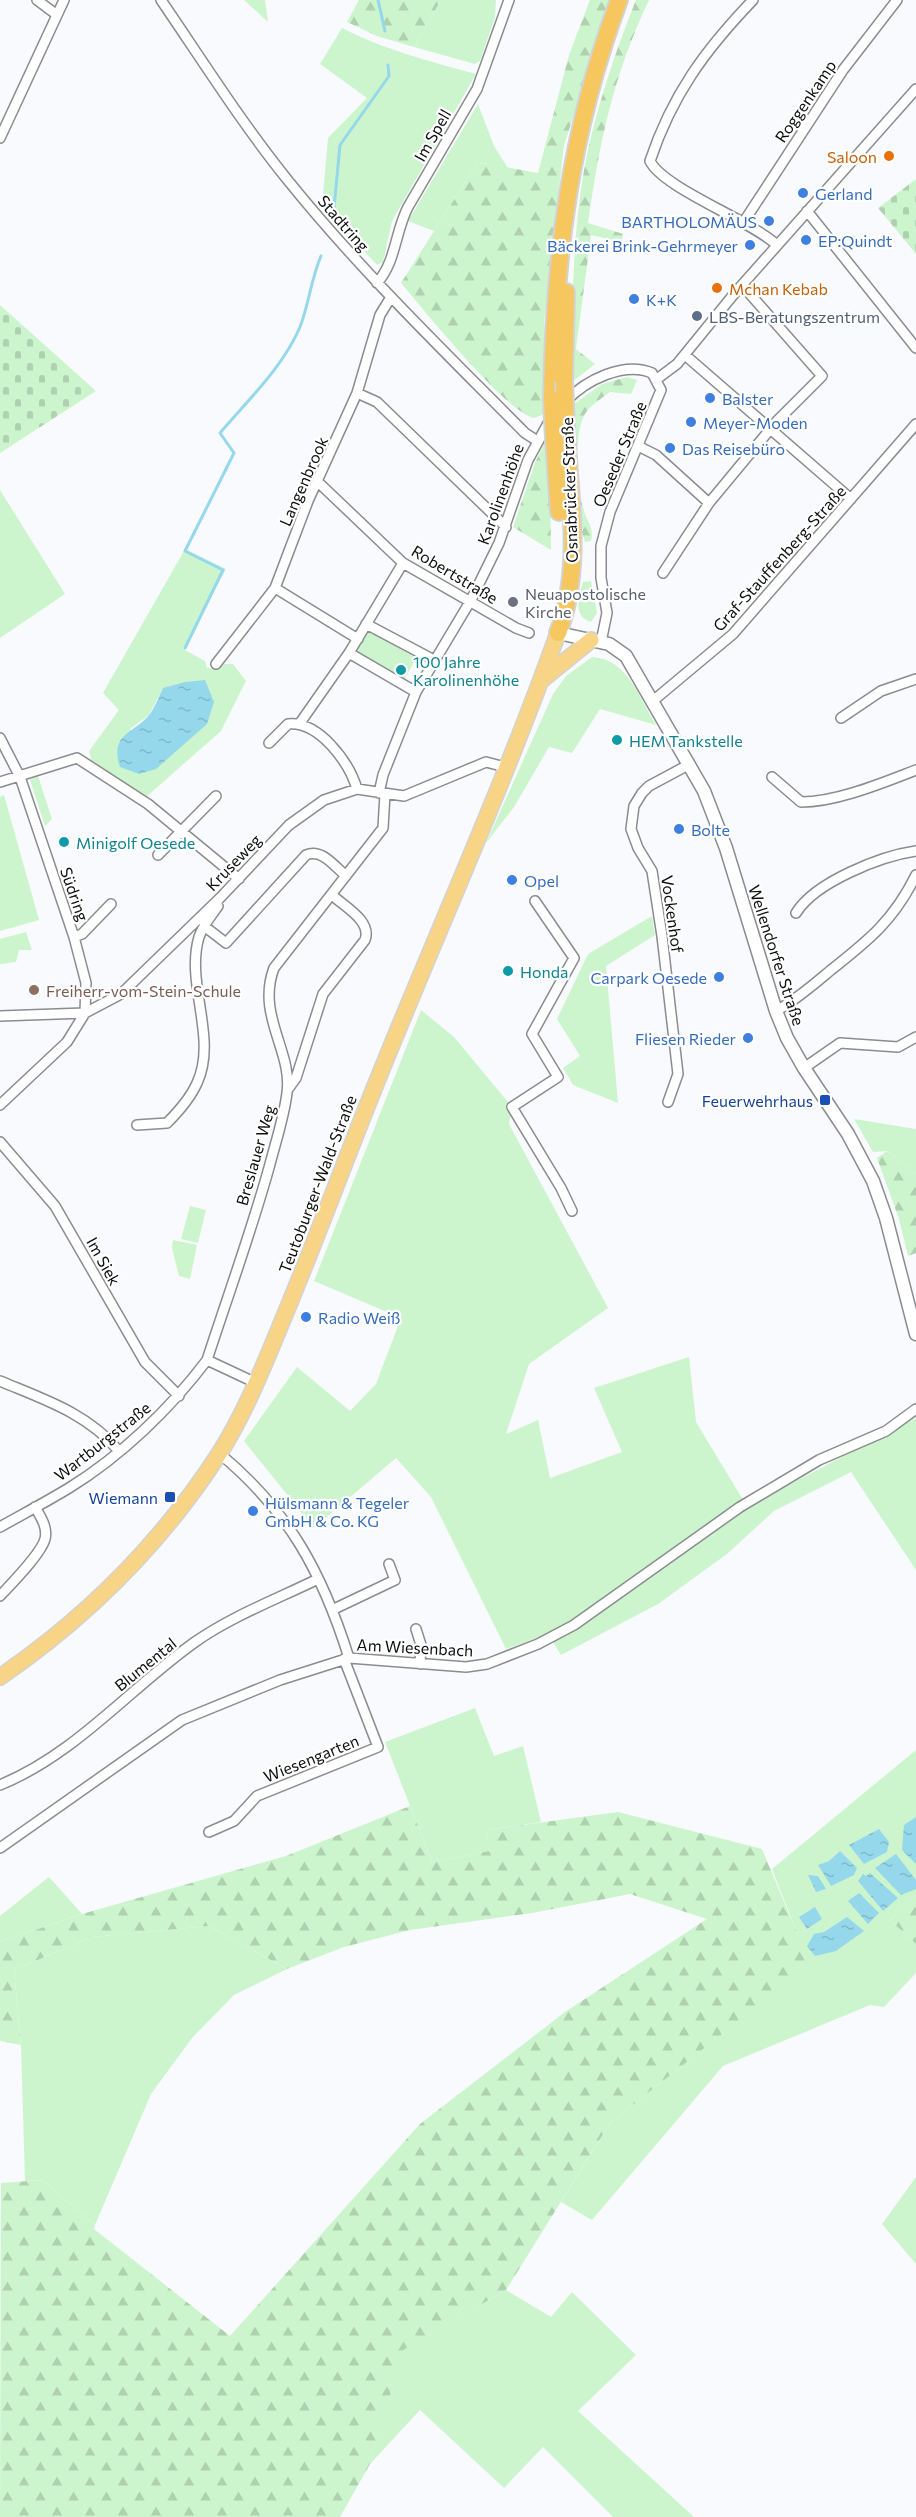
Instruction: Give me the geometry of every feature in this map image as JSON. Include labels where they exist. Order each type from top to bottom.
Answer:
[{"type":"highway","name":"Osnabrücker Straße","points":[[560,433],[552,399],[553,325],[562,223],[573,155],[606,35],[619,0]]},
{"type":"highway","name":"Osnabrücker Straße","points":[[558,633],[556,610],[562,563],[560,433],[567,273],[585,144],[614,42],[630,0]]},
{"type":"main road","name":"Teutoburger-Wald-Straße","points":[[0,1677],[66,1627],[126,1570],[182,1506],[219,1453],[256,1383],[541,681],[558,633]]},
{"type":"main road","points":[[541,681],[596,641]]},
{"type":"street","points":[[37,0],[57,15]]},
{"type":"street","points":[[0,138],[64,0]]},
{"type":"street","name":"Stadtring","points":[[161,0],[244,123],[285,178],[377,283],[525,433],[536,440]]},
{"type":"street","name":"Im Spell","points":[[377,283],[390,265],[400,222],[477,89],[509,0]]},
{"type":"street","points":[[753,0],[723,30],[694,67],[669,110],[650,161],[654,170],[777,245]]},
{"type":"street","name":"Roggenkamp","points":[[743,223],[843,70],[897,0]]},
{"type":"street","points":[[657,379],[685,355],[742,285],[916,89]]},
{"type":"street","points":[[807,211],[916,348]]},
{"type":"street","points":[[663,573],[709,503],[771,428],[822,376],[742,285]]},
{"type":"street","name":"Langenbrook","points":[[216,664],[275,588],[308,501],[357,393],[380,315],[391,297]]},
{"type":"street","points":[[685,355],[851,499]]},
{"type":"street","name":"Karolinenhöhe","points":[[382,793],[382,775],[416,692],[471,600],[506,527],[536,440],[549,419],[571,396],[612,373],[636,369],[646,370],[657,379]]},
{"type":"street","name":"Oeseder Straße","points":[[596,641],[607,613],[601,578],[601,546],[610,512],[660,395],[657,379]]},
{"type":"street","points":[[357,393],[377,402],[506,527]]},
{"type":"street","name":"Graf-Stauffenberg-Straße","points":[[654,700],[733,634],[916,424]]},
{"type":"street","points":[[638,446],[656,455],[709,503]]},
{"type":"street","name":"Robertstraße","points":[[318,482],[403,562],[516,628],[529,633]]},
{"type":"street","points":[[300,723],[358,639],[403,562]]},
{"type":"street","points":[[275,588],[358,639]]},
{"type":"street","points":[[366,624],[434,660]]},
{"type":"street","name":"Wellendorfer Straße","points":[[558,633],[596,641],[626,656],[690,764],[716,818],[776,1011],[804,1068],[848,1134],[873,1181],[886,1218],[916,1334]]},
{"type":"street","points":[[349,653],[416,692]]},
{"type":"street","points":[[841,718],[881,690],[916,680]]},
{"type":"street","points":[[269,744],[288,724],[300,723],[327,741],[357,789]]},
{"type":"street","name":"Südring","points":[[0,738],[20,777],[74,937],[86,982],[85,1013],[67,1042],[0,1105]]},
{"type":"street","points":[[0,782],[77,758],[148,804],[239,879]]},
{"type":"street","name":"Kruseweg","points":[[0,1016],[85,1013],[121,994],[239,879],[289,825],[324,800],[357,789],[404,796],[486,762],[506,767]]},
{"type":"street","name":"Vockenhof","points":[[668,1102],[678,1074],[662,936],[652,871],[638,848],[631,829],[634,806],[642,794],[650,786],[690,764]]},
{"type":"street","points":[[772,777],[801,802],[812,802],[880,784],[916,770]]},
{"type":"street","name":"Breslauer Weg","points":[[207,1360],[262,1192],[288,1089],[270,1008],[269,986],[274,968],[383,828],[382,793]]},
{"type":"street","points":[[158,855],[216,796]]},
{"type":"street","points":[[796,913],[802,902],[836,877],[916,851]]},
{"type":"street","points":[[204,926],[226,943],[306,855],[313,852],[320,854],[346,876]]},
{"type":"street","points":[[776,1011],[793,1002],[879,932],[906,897],[916,875]]},
{"type":"street","points":[[288,1089],[296,1078],[323,994],[365,940],[368,932],[365,924],[332,895]]},
{"type":"street","points":[[137,1125],[167,1123],[187,1101],[198,1082],[204,1051],[197,992],[199,939],[204,926],[220,902],[220,898]]},
{"type":"street","points":[[535,901],[574,958],[532,1034],[558,1077],[512,1107],[572,1210]]},
{"type":"street","points":[[74,937],[82,934],[111,904]]},
{"type":"street","points":[[804,1068],[840,1043],[898,1047],[916,1037]]},
{"type":"street","name":"Im Siek","points":[[0,1142],[55,1206],[145,1362],[179,1396]]},
{"type":"street","points":[[207,1360],[256,1383]]},
{"type":"street","name":"Wartburgstraße","points":[[0,1527],[70,1488],[118,1450],[179,1396],[207,1360]]},
{"type":"street","points":[[0,1381],[70,1410],[106,1435],[118,1450]]},
{"type":"street","name":"Am Wiesenbach","points":[[0,1848],[182,1720],[280,1680],[346,1659],[466,1667],[487,1664],[547,1639],[574,1625],[740,1507],[819,1460],[886,1431],[916,1409]]},
{"type":"street","points":[[219,1453],[276,1507],[297,1536],[334,1609],[346,1659]]},
{"type":"street","points":[[0,1596],[24,1570],[45,1539],[44,1525],[34,1507]]},
{"type":"street","points":[[334,1609],[395,1580],[389,1564]]},
{"type":"street","name":"Blumental","points":[[0,1785],[22,1776],[70,1745],[196,1642],[226,1624],[318,1579]]},
{"type":"street","points":[[416,1629],[421,1645],[420,1664]]},
{"type":"street","name":"Wiesengarten","points":[[209,1832],[234,1821],[257,1796],[378,1747],[346,1659]]},
{"type":"green space","points":[[244,0],[265,0],[268,22]]},
{"type":"green space","points":[[359,0],[441,0],[414,47],[377,36],[347,22]]},
{"type":"green space","points":[[441,0],[496,0],[495,17],[480,61],[475,64],[414,47]]},
{"type":"green space","points":[[590,0],[612,0],[564,145],[544,322],[547,409],[542,415],[534,418],[505,399],[486,380],[401,283],[478,162],[538,173],[569,55]]},
{"type":"green space","points":[[636,0],[649,0],[617,82],[603,136],[588,223],[623,234],[621,242],[591,235],[576,349],[595,364],[571,383],[574,263],[583,174],[604,90]]},
{"type":"green space","points":[[342,28],[391,49],[476,74],[392,221],[383,262],[377,265],[322,206],[328,138],[367,98],[320,64]]},
{"type":"green space","points":[[478,104],[494,146],[508,168],[478,162],[434,231],[408,221]]},
{"type":"green space","points":[[916,179],[916,254],[878,208]]},
{"type":"green space","points":[[0,305],[96,391],[0,453]]},
{"type":"green space","points":[[627,377],[637,380],[631,394],[610,392],[588,410],[580,427],[578,464],[580,490],[584,511],[592,532],[591,541],[585,542],[578,520],[570,407],[602,384]]},
{"type":"green space","points":[[549,433],[551,550],[513,527],[535,463]]},
{"type":"green space","points":[[0,490],[65,594],[0,638]]},
{"type":"green space","points":[[185,549],[226,569],[183,649],[205,661],[207,668],[219,669],[224,664],[233,664],[246,681],[221,731],[145,798],[92,763],[89,751],[119,710],[103,693]],"holes":[[[163,688],[156,769],[130,729],[149,715]]]},
{"type":"green space","points":[[591,581],[597,613],[591,622],[581,616],[578,605],[583,582]]},
{"type":"green space","points":[[367,629],[417,657],[404,680],[355,652]]},
{"type":"green space","points":[[592,657],[615,664],[623,672],[638,692],[656,725],[600,709],[572,753],[549,747],[514,807],[486,843],[553,694],[566,676]]},
{"type":"green space","points":[[38,776],[52,819],[45,826],[30,780]]},
{"type":"green space","points":[[4,795],[39,920],[0,931],[0,797]]},
{"type":"green space","points":[[652,916],[655,935],[606,966],[618,1103],[573,1085],[563,1068],[580,1056],[557,1019],[588,954]]},
{"type":"green space","points":[[26,932],[32,950],[19,950],[16,962],[0,964],[0,939]]},
{"type":"green space","points":[[421,1010],[454,1037],[512,1107],[509,1124],[608,1308],[529,1364],[506,1434],[538,1420],[550,1478],[622,1452],[594,1388],[689,1357],[696,1422],[748,1508],[916,1418],[916,1570],[851,1472],[774,1511],[727,1554],[658,1604],[561,1655],[548,1634],[506,1649],[431,1497],[396,1458],[314,1528],[244,1441],[297,1367],[350,1411],[376,1384],[401,1318],[314,1281]]},
{"type":"green space","points":[[854,1119],[916,1129],[916,1174],[887,1151],[873,1152]]},
{"type":"green space","points":[[887,1151],[916,1174],[916,1253],[908,1256],[899,1219],[877,1158]]},
{"type":"green space","points":[[190,1206],[206,1210],[198,1243],[181,1239]]},
{"type":"green space","points":[[173,1240],[197,1245],[190,1279],[179,1276],[172,1248]]},
{"type":"green space","points":[[475,1708],[494,1756],[523,1746],[541,1822],[487,1830],[490,1851],[432,1862],[385,1742]]},
{"type":"green space","points":[[916,1750],[916,1895],[890,1920],[916,1944],[916,1973],[884,2007],[870,2005],[723,2066],[592,2220],[561,2202],[610,2123],[809,1964],[772,1869]]},
{"type":"green space","points":[[410,1806],[432,1862],[489,1851],[487,1830],[618,1812],[762,1849],[810,1964],[610,2123],[506,2290],[403,2350],[370,2464],[340,2517],[0,2517],[1,2183],[43,2180],[95,2225],[94,2229],[230,2336],[420,2124],[565,2012],[707,1919],[630,1894],[532,1913],[410,1930],[344,1947],[287,1969],[209,1926],[92,1937],[14,1970],[21,2045],[0,2041],[0,1942],[82,1914],[286,1856]]},
{"type":"green space","points":[[49,1877],[82,1914],[0,1942],[0,1916]]},
{"type":"green space","points":[[916,1895],[916,1944],[890,1920]]},
{"type":"green space","points":[[209,1926],[287,1969],[234,1995],[192,2038],[151,2094],[95,2225],[43,2180],[25,2181],[21,2045],[14,1970],[92,1937]]},
{"type":"green space","points":[[916,2177],[916,2264],[882,2224]]},
{"type":"green space","points":[[506,2290],[551,2317],[572,2292],[636,2355],[578,2411],[694,2517],[613,2517],[543,2447],[504,2488],[420,2410],[370,2464],[402,2350]]},
{"type":"water","points":[[205,680],[214,702],[207,724],[156,769],[139,774],[120,767],[117,756],[120,741],[150,714],[163,688]]},
{"type":"water","points":[[916,1817],[916,1864],[902,1850],[904,1825]]},
{"type":"water","points":[[879,1829],[889,1842],[887,1852],[864,1864],[849,1845]]},
{"type":"water","points":[[840,1851],[857,1868],[854,1875],[831,1886],[818,1865],[829,1861]]},
{"type":"water","points":[[896,1854],[916,1880],[916,1889],[901,1895],[875,1868]]},
{"type":"water","points":[[870,1873],[898,1898],[883,1911],[858,1881],[863,1874],[866,1876]]},
{"type":"water","points":[[808,1875],[818,1876],[826,1889],[816,1892]]},
{"type":"water","points":[[859,1893],[879,1913],[868,1924],[848,1901]]},
{"type":"water","points":[[815,1907],[822,1919],[807,1929],[799,1917]]},
{"type":"water","points":[[847,1917],[864,1931],[836,1951],[815,1956],[807,1946],[814,1934],[824,1932]]},
{"type":"waterway","points":[[378,0],[385,31]]},
{"type":"waterway","points":[[334,208],[340,145],[389,76],[388,65]]},
{"type":"waterway","points":[[185,648],[223,570],[185,551],[234,453],[220,433],[264,383],[293,342],[303,318],[321,256]]},
{"type":"place","name":"Saloon","points":[[889,156]]},
{"type":"place","name":"Gerland","points":[[803,193]]},
{"type":"place","name":"BARTHOLOMÄUS","points":[[769,221]]},
{"type":"place","name":"EP:Quindt","points":[[806,240]]},
{"type":"place","name":"Bäckerei Brink-Gehrmeyer","points":[[750,245]]},
{"type":"place","name":"Mchan Kebab","points":[[717,288]]},
{"type":"place","name":"K+K","points":[[634,299]]},
{"type":"place","name":"LBS-Beratungszentrum","points":[[697,316]]},
{"type":"place","name":"Balster","points":[[710,398]]},
{"type":"place","name":"Meyer-Moden","points":[[691,422]]},
{"type":"place","name":"Das Reisebüro","points":[[670,448]]},
{"type":"place","name":"Neuapostolische Kirche","points":[[513,602]]},
{"type":"place","name":"100 Jahre Karolinenhöhe","points":[[401,670]]},
{"type":"place","name":"HEM Tankstelle","points":[[617,740]]},
{"type":"place","name":"Bolte","points":[[679,829]]},
{"type":"place","name":"Minigolf Oesede","points":[[64,842]]},
{"type":"place","name":"Opel","points":[[512,880]]},
{"type":"place","name":"Honda","points":[[508,971]]},
{"type":"place","name":"Carpark Oesede","points":[[719,977]]},
{"type":"place","name":"Freiherr-vom-Stein-Schule","points":[[34,990]]},
{"type":"place","name":"Fliesen Rieder","points":[[748,1038]]},
{"type":"place","name":"Feuerwehrhaus","points":[[825,1100]]},
{"type":"place","name":"Radio Weiß","points":[[306,1317]]},
{"type":"place","name":"Wiemann","points":[[170,1497]]},
{"type":"place","name":"Hülsmann & Tegeler GmbH & Co. KG","points":[[253,1511]]}]
